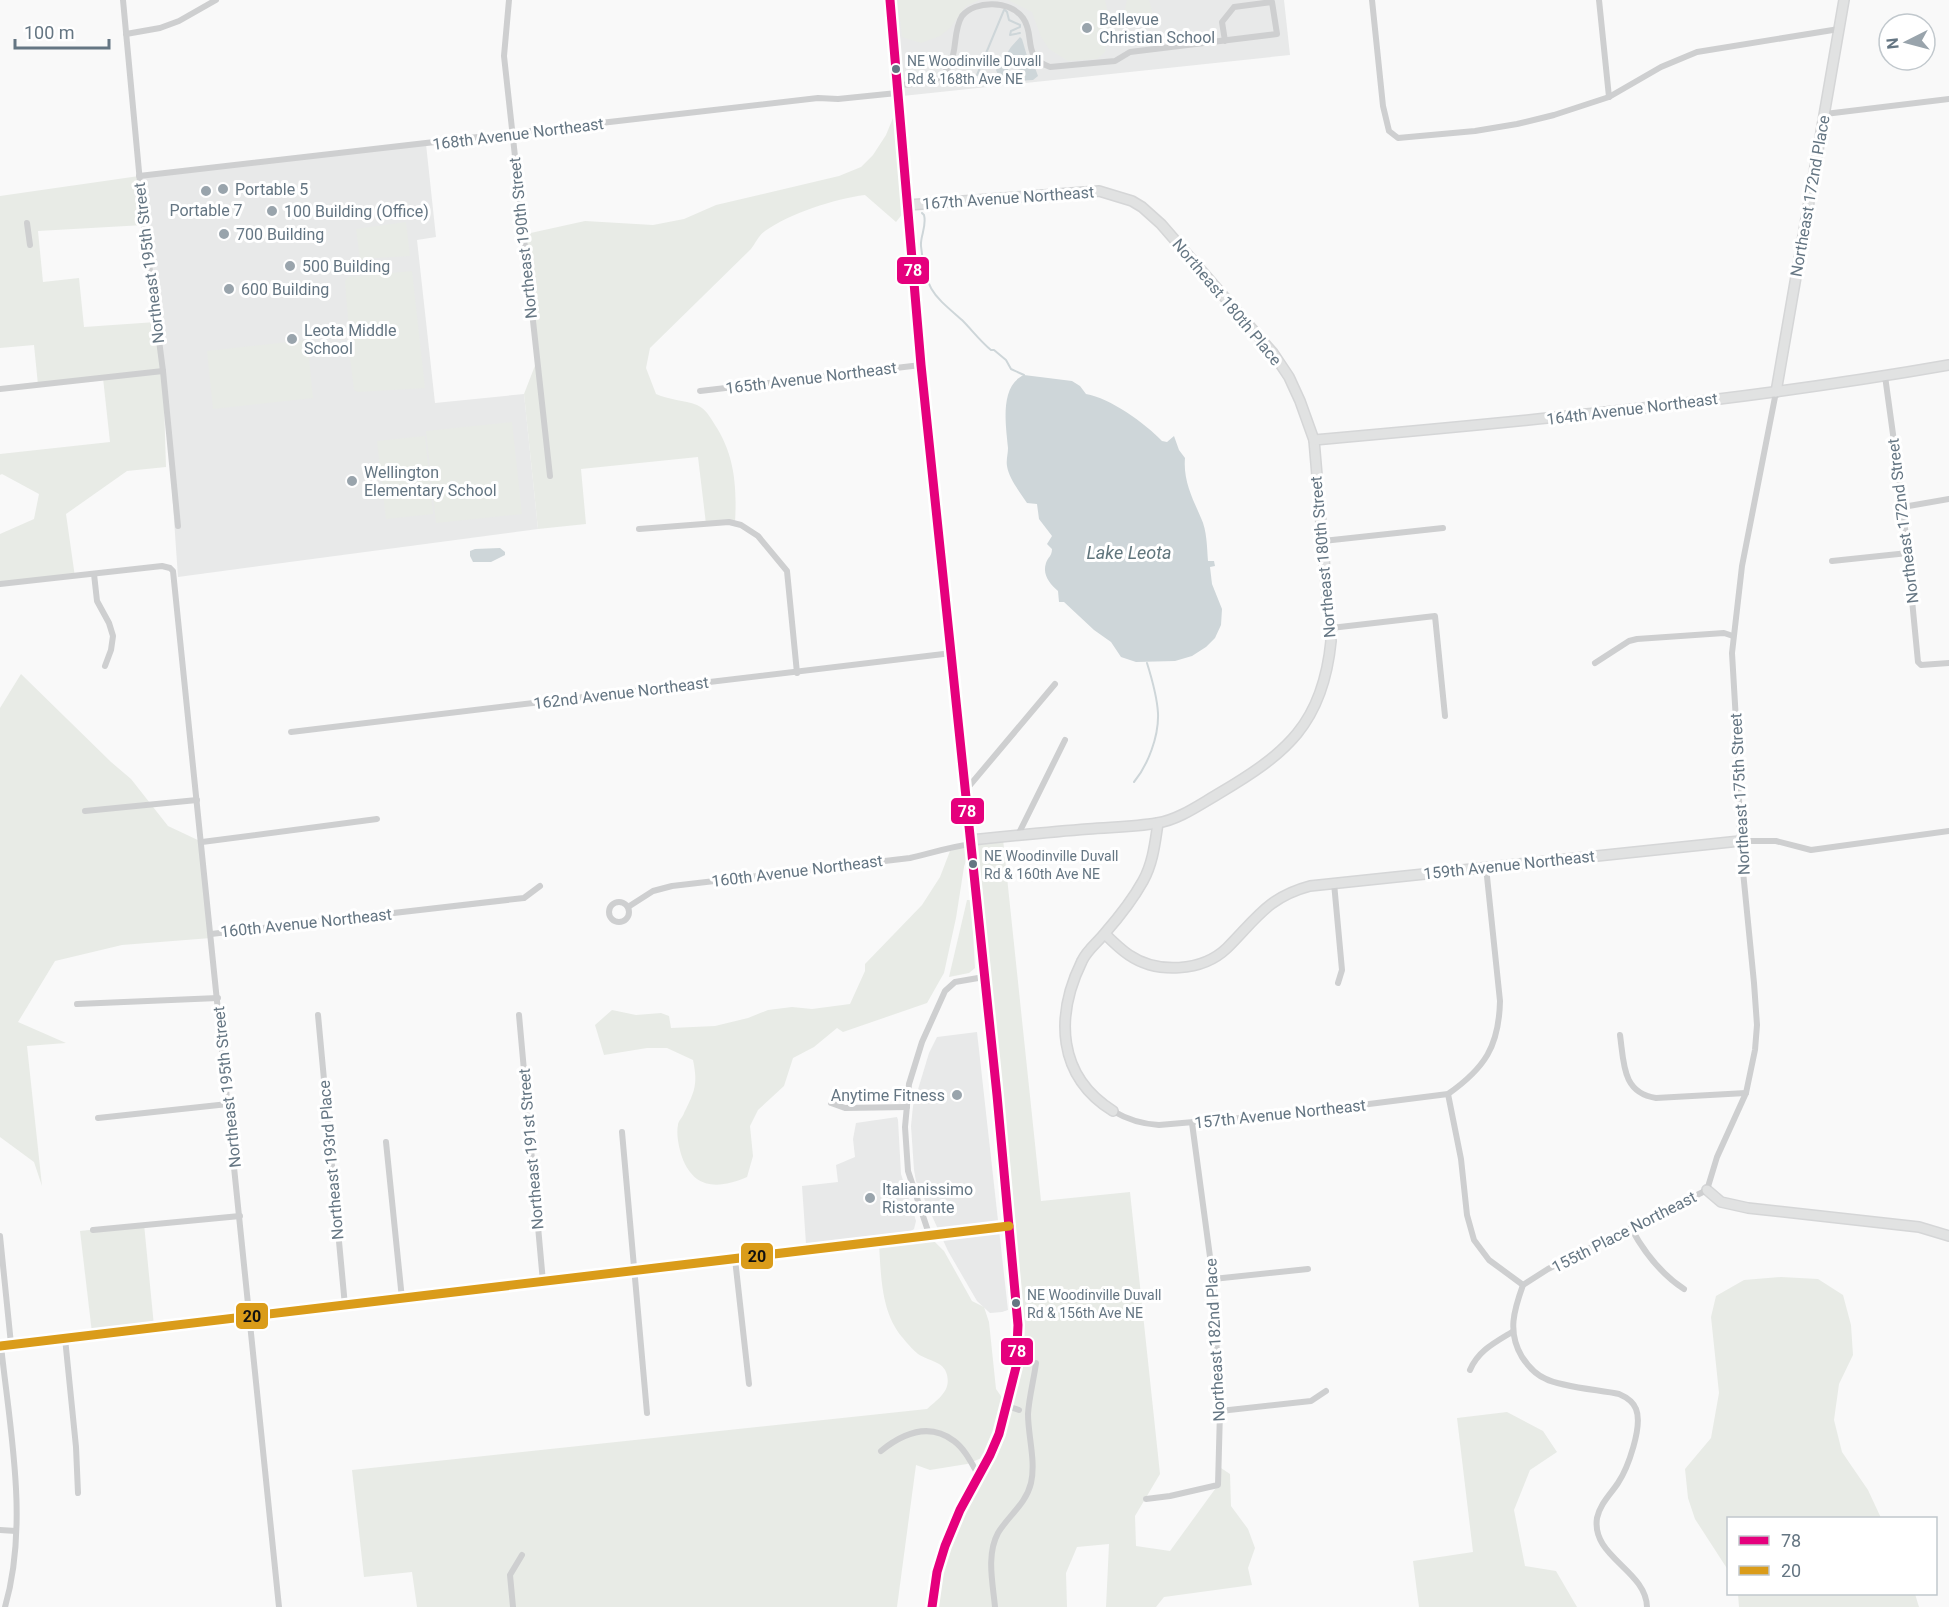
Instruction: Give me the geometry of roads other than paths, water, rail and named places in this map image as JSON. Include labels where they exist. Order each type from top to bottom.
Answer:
[{"type":"street","name":"Northeast 195th Street","points":[[123,0],[149,275],[163,371],[178,526]]},
{"type":"street","points":[[126,34],[160,28],[179,21],[216,0]]},
{"type":"street","name":"Northeast 190th Street","points":[[509,0],[504,56],[550,476]]},
{"type":"street","points":[[890,0],[921,365],[952,653],[1018,1325],[1016,1367],[999,1434],[960,1510],[945,1545],[937,1572],[932,1607]]},
{"type":"street","points":[[1372,0],[1383,106],[1389,131],[1394,136],[1410,138],[1486,129],[1554,115],[1609,98],[1660,68],[1697,52],[1839,29]]},
{"type":"street","points":[[1599,0],[1609,98]]},
{"type":"street","name":"Northeast 172nd Place","points":[[1776,392],[1844,0]]},
{"type":"street","points":[[1272,2],[1277,34],[1225,41],[1222,22],[1234,7],[1272,2]]},
{"type":"street","name":"168th Avenue Northeast","points":[[139,176],[513,135],[818,98],[838,99],[897,89],[931,81],[945,74],[954,55],[958,26],[962,16],[970,9],[987,3],[1006,6],[1021,15],[1025,21],[1030,48],[1035,58],[1041,64],[1050,67],[1105,63],[1115,61],[1130,52],[1225,41]]},
{"type":"street","points":[[1825,114],[1949,99]]},
{"type":"street","name":"167th Avenue Northeast","points":[[908,205],[1099,190],[1142,207]]},
{"type":"street","name":"Northeast 180th Place","points":[[1142,207],[1161,224],[1273,353],[1296,393],[1314,440]]},
{"type":"street","points":[[27,223],[30,245]]},
{"type":"street","name":"165th Avenue Northeast","points":[[700,391],[921,365]]},
{"type":"street","name":"164th Avenue Northeast","points":[[1314,440],[1563,418],[1776,392],[1949,365]]},
{"type":"street","points":[[0,389],[163,371]]},
{"type":"street","name":"Northeast 172nd Street","points":[[1886,376],[1903,507],[1918,662],[1921,665],[1937,666],[1949,663]]},
{"type":"street","name":"Northeast 175th Street","points":[[1707,1190],[1717,1157],[1746,1093],[1755,1050],[1756,1025],[1750,930],[1740,841],[1733,636],[1742,566],[1776,392]]},
{"type":"street","name":"Northeast 180th Street","points":[[1158,823],[1196,807],[1243,779],[1285,748],[1301,730],[1313,708],[1329,664],[1331,628],[1314,440]]},
{"type":"street","points":[[1903,507],[1949,498]]},
{"type":"street","points":[[639,529],[729,522],[741,525],[758,536],[787,571],[797,673]]},
{"type":"street","points":[[1323,541],[1443,528]]},
{"type":"street","points":[[1832,561],[1908,553]]},
{"type":"street","name":"Northeast 195th Street","points":[[94,574],[162,566],[173,571],[176,582],[279,1607]]},
{"type":"street","points":[[0,584],[94,574],[97,602],[109,623],[113,636],[105,666]]},
{"type":"street","points":[[1331,628],[1435,616],[1445,716]]},
{"type":"street","points":[[1595,663],[1629,641],[1637,639],[1724,633],[1733,636]]},
{"type":"street","name":"162nd Avenue Northeast","points":[[291,732],[952,653]]},
{"type":"street","points":[[965,791],[1055,684]]},
{"type":"street","points":[[1018,835],[1065,741]]},
{"type":"street","points":[[85,811],[198,800]]},
{"type":"street","points":[[202,842],[377,819]]},
{"type":"street","points":[[1113,1111],[1093,1095],[1078,1076],[1068,1055],[1064,1038],[1067,1007],[1082,961],[1092,945],[1105,934],[1143,880],[1154,848],[1158,823]]},
{"type":"street","name":"160th Avenue Northeast","points":[[627,907],[654,891],[672,886],[910,858],[970,842],[1018,835],[1158,823]]},
{"type":"street","name":"159th Avenue Northeast","points":[[1105,934],[1129,955],[1146,963],[1160,966],[1195,966],[1226,949],[1269,904],[1281,896],[1310,886],[1740,841],[1776,841],[1811,850],[1949,831]]},
{"type":"street","points":[[1486,867],[1500,1001],[1500,1021],[1491,1051],[1482,1064],[1468,1080],[1448,1094],[1461,1159],[1470,1230],[1488,1260],[1523,1285],[1515,1310],[1512,1332],[1527,1364],[1546,1380],[1619,1394],[1628,1398],[1635,1406],[1638,1417],[1637,1429],[1628,1462],[1619,1481],[1604,1501],[1597,1518],[1597,1526],[1598,1534],[1606,1550],[1642,1586],[1647,1598],[1647,1607]]},
{"type":"street","points":[[1334,882],[1342,970],[1338,983]]},
{"type":"street","name":"160th Avenue Northeast","points":[[211,934],[524,898],[540,886]]},
{"type":"street","points":[[930,1237],[908,1171],[905,1127],[914,1068],[922,1042],[945,992],[955,982],[984,977]]},
{"type":"street","points":[[77,1004],[218,998]]},
{"type":"street","name":"Northeast 193rd Place","points":[[318,1015],[345,1306]]},
{"type":"street","name":"Northeast 191st Street","points":[[519,1015],[543,1282]]},
{"type":"street","points":[[1620,1035],[1630,1084],[1644,1096],[1656,1098],[1746,1093]]},
{"type":"street","name":"157th Avenue Northeast","points":[[1113,1111],[1143,1124],[1192,1124],[1448,1094]]},
{"type":"street","points":[[831,1102],[845,1108],[907,1107]]},
{"type":"street","points":[[98,1118],[228,1104]]},
{"type":"street","name":"Northeast 182nd Place","points":[[1146,1499],[1218,1485],[1220,1411],[1213,1279],[1192,1124]]},
{"type":"street","points":[[622,1132],[647,1413]]},
{"type":"street","points":[[386,1142],[402,1299]]},
{"type":"street","name":"155th Place Northeast","points":[[1523,1285],[1548,1269],[1707,1190],[1721,1202],[1748,1208],[1919,1227],[1949,1236]]},
{"type":"street","points":[[93,1230],[240,1216]]},
{"type":"street","points":[[4,1345],[1009,1226]]},
{"type":"street","points":[[1630,1228],[1643,1250],[1671,1280],[1684,1289]]},
{"type":"street","points":[[0,1236],[4,1345],[16,1531],[12,1576],[4,1607]]},
{"type":"street","points":[[735,1259],[749,1384]]},
{"type":"street","points":[[1213,1279],[1308,1269]]},
{"type":"street","points":[[1470,1371],[1474,1360],[1485,1348],[1512,1332]]},
{"type":"street","points":[[65,1338],[76,1447],[78,1493]]},
{"type":"street","points":[[995,1607],[992,1572],[994,1542],[1003,1526],[1023,1502],[1031,1484],[1032,1464],[1024,1411],[1036,1363]]},
{"type":"street","points":[[1220,1411],[1311,1401],[1326,1391]]},
{"type":"street","points":[[1007,1406],[1024,1411]]},
{"type":"street","points":[[881,1450],[900,1436],[924,1431],[936,1433],[954,1440],[962,1448],[979,1476]]},
{"type":"street","points":[[0,1530],[16,1531]]},
{"type":"street","points":[[513,1607],[510,1575],[522,1555]]},
{"type":"water","points":[[1020,37],[1027,56],[1019,63],[1008,66],[1008,70],[1011,72],[1034,65],[1038,76],[1033,80],[1002,82],[996,70]]},
{"type":"water","name":"Lake Leota","points":[[1024,375],[1072,381],[1086,394],[1106,400],[1127,412],[1162,441],[1167,442],[1174,436],[1185,458],[1187,482],[1203,523],[1208,561],[1214,561],[1215,566],[1210,567],[1212,584],[1222,609],[1221,625],[1215,638],[1192,656],[1175,661],[1136,662],[1121,657],[1111,642],[1094,630],[1064,602],[1059,602],[1058,591],[1050,582],[1045,571],[1052,549],[1047,544],[1052,536],[1039,519],[1037,504],[1027,503],[1012,481],[1007,466],[1007,397],[1016,380]]},
{"type":"water","points":[[500,548],[505,555],[491,562],[473,562],[470,556],[470,551],[475,549]]},
{"type":"waterway","points":[[977,75],[1004,10]]},
{"type":"waterway","points":[[1005,10],[1009,20],[1020,25],[1011,31],[1010,35],[1020,33]]},
{"type":"waterway","points":[[922,213],[925,224],[921,246],[925,272],[932,289],[987,347],[1006,360],[1011,369],[1024,375]]},
{"type":"waterway","points":[[1134,782],[1152,750],[1158,722],[1155,694],[1147,663]]},
{"type":"place","name":"Bellevue Christian School","points":[[1087,28]]},
{"type":"place","name":"NE Woodinville Duvall Rd & 168th Ave NE","points":[[896,69]]},
{"type":"place","name":"Portable 5","points":[[223,189]]},
{"type":"place","name":"Portable 7","points":[[206,191]]},
{"type":"place","name":"100 Building (Office)","points":[[272,211]]},
{"type":"place","name":"700 Building","points":[[224,234]]},
{"type":"place","name":"500 Building","points":[[290,266]]},
{"type":"place","name":"600 Building","points":[[229,289]]},
{"type":"place","name":"Leota Middle School","points":[[292,339]]},
{"type":"place","name":"Wellington Elementary School","points":[[352,481]]},
{"type":"place","name":"NE Woodinville Duvall Rd & 160th Ave NE","points":[[973,864]]},
{"type":"place","name":"Anytime Fitness","points":[[957,1095]]},
{"type":"place","name":"Italianissimo Ristorante","points":[[870,1198]]},
{"type":"place","name":"NE Woodinville Duvall Rd & 156th Ave NE","points":[[1016,1303]]}]
